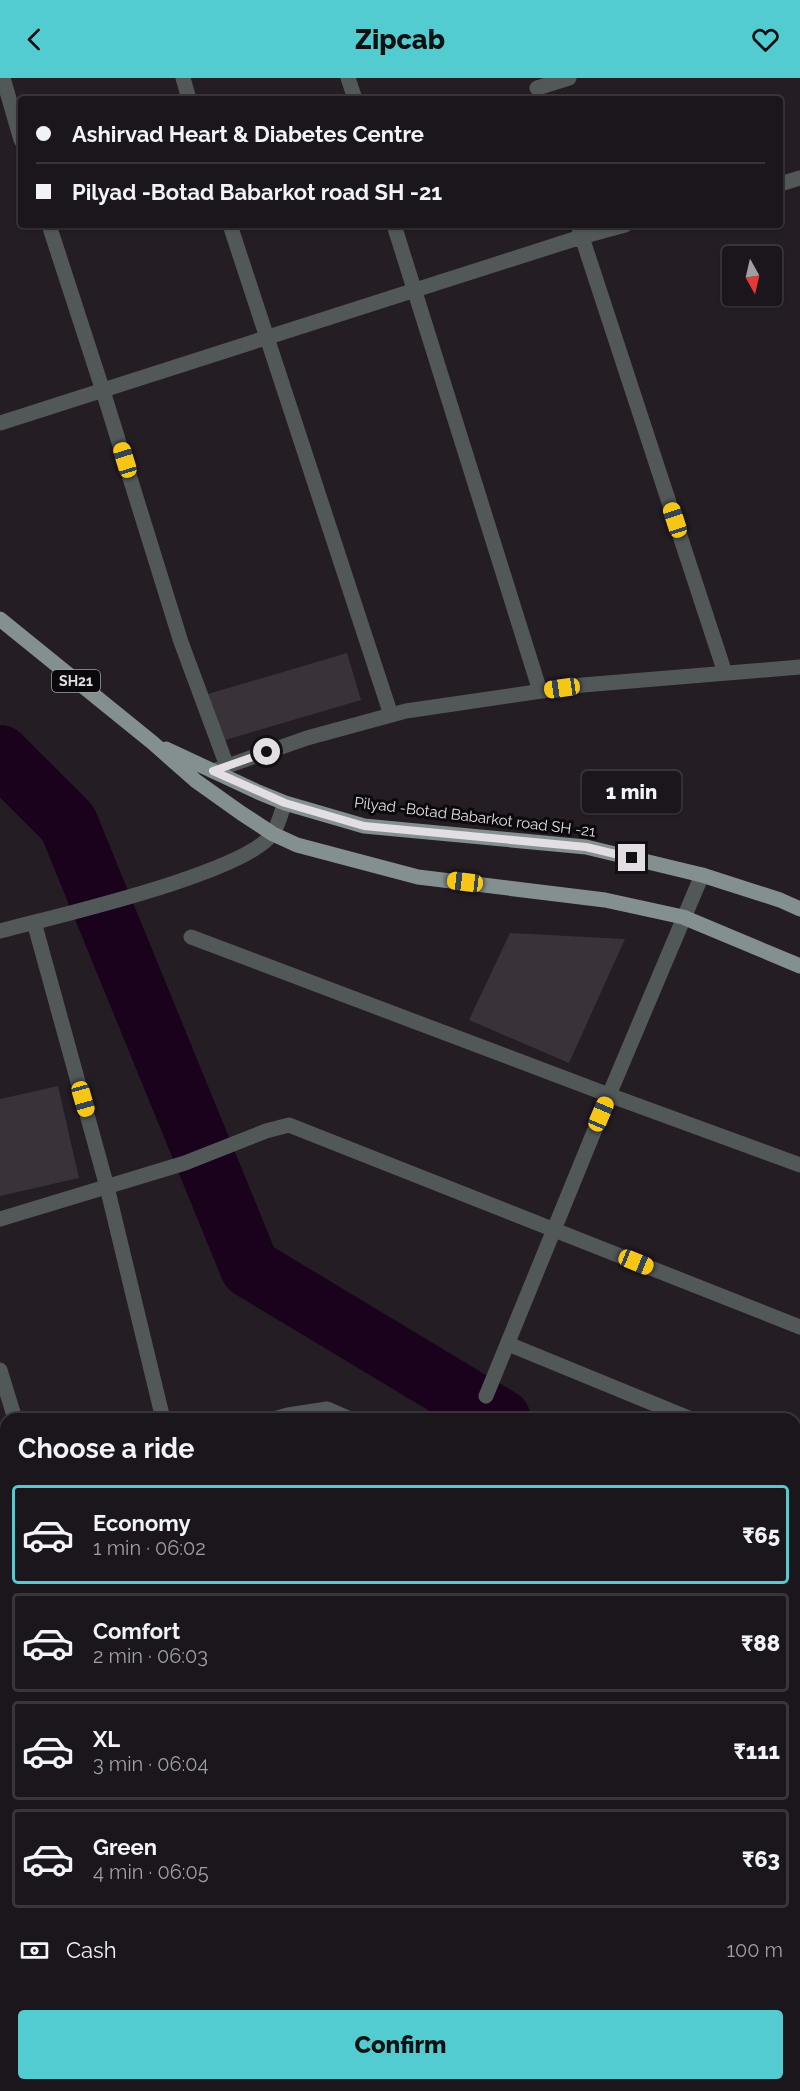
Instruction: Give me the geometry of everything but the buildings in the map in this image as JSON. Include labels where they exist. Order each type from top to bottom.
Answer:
[{"type":"main road","name":"Pilyad -Botad Babarkot road SH -21","points":[[0,619],[153,743],[196,781],[273,834],[297,845],[418,877],[605,900],[683,917],[800,966]]},
{"type":"main road","name":"Pilyad -Botad Babarkot road SH -21","points":[[153,743],[220,768],[285,803],[364,826],[586,847],[702,875],[780,900],[800,909]]},
{"type":"street","points":[[3,78],[18,130]]},
{"type":"street","points":[[183,78],[188,96]]},
{"type":"street","points":[[348,78],[354,96]]},
{"type":"street","points":[[538,88],[569,78]]},
{"type":"street","points":[[783,183],[800,178]]},
{"type":"street","points":[[50,228],[220,768],[307,738],[406,711],[583,685],[800,667]]},
{"type":"street","points":[[231,228],[391,715]]},
{"type":"street","points":[[395,228],[540,691]]},
{"type":"street","points":[[0,423],[415,291],[580,231],[602,228]]},
{"type":"street","points":[[580,231],[725,673]]},
{"type":"street","points":[[0,931],[163,887],[250,852],[273,834],[285,803]]},
{"type":"street","points":[[486,1396],[702,875]]},
{"type":"street","points":[[34,922],[107,1187],[162,1413]]},
{"type":"street","points":[[191,937],[800,1165]]},
{"type":"street","points":[[0,1219],[185,1163],[278,1126],[289,1125],[800,1328]]},
{"type":"street","points":[[508,1344],[677,1413]]},
{"type":"street","points":[[0,1370],[13,1413]]},
{"type":"street","points":[[301,1413],[327,1409],[336,1413]]},
{"type":"waterway","points":[[0,755],[68,823],[250,1268],[491,1413]]},
{"type":"route","points":[[267,752],[213,771],[285,803],[364,826],[586,847],[632,858]]}]
